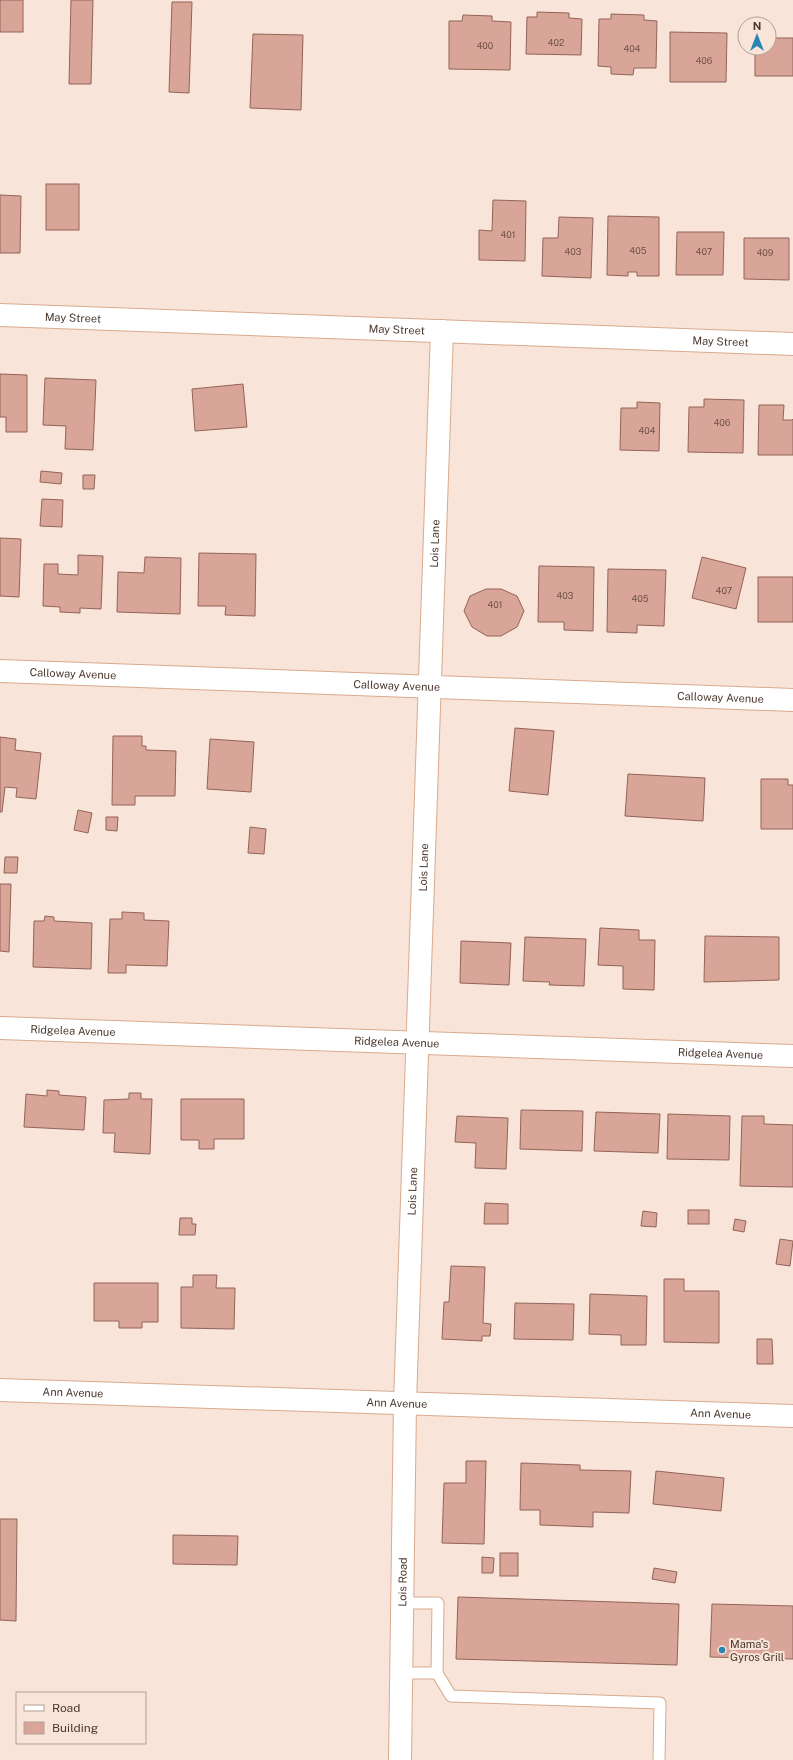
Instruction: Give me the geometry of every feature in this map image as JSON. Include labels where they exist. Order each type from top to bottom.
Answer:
[{"type":"street","name":"May Street","points":[[0,315],[793,344]]},
{"type":"street","name":"Lois Lane","points":[[404,1403],[442,332]]},
{"type":"street","name":"Calloway Avenue","points":[[0,671],[793,700]]},
{"type":"street","name":"Ridgelea Avenue","points":[[0,1028],[793,1056]]},
{"type":"street","name":"Ann Avenue","points":[[0,1390],[793,1416]]},
{"type":"street","name":"Lois Road","points":[[400,1760],[404,1403]]},
{"type":"lane","points":[[402,1603],[438,1603],[437,1673],[451,1696],[660,1703],[659,1760]]},
{"type":"lane","points":[[401,1673],[437,1673]]},
{"type":"building","points":[[0,0],[23,0],[23,32],[0,32]]},
{"type":"building","points":[[71,0],[93,0],[91,84],[69,84]]},
{"type":"building","points":[[172,2],[192,2],[189,93],[169,92]]},
{"type":"building","points":[[537,12],[569,13],[569,18],[582,19],[581,55],[526,54],[527,17],[537,17]]},
{"type":"building","points":[[611,14],[644,15],[644,20],[657,21],[656,68],[634,68],[633,75],[611,74],[611,67],[598,66],[599,19],[611,19]]},
{"type":"building","points":[[463,15],[492,16],[492,21],[511,22],[510,70],[449,69],[449,21],[462,21]]},
{"type":"building","points":[[670,32],[727,33],[726,82],[670,82]]},
{"type":"building","points":[[253,34],[303,35],[301,110],[250,108]]},
{"type":"building","points":[[777,38],[793,38],[793,76],[755,76],[755,56],[777,56]]},
{"type":"building","points":[[46,184],[79,184],[79,230],[46,230]]},
{"type":"building","points":[[0,195],[21,196],[20,253],[0,253]]},
{"type":"building","points":[[493,200],[526,201],[525,261],[479,260],[479,230],[492,231]]},
{"type":"building","points":[[608,216],[659,217],[659,276],[637,276],[637,272],[628,272],[628,276],[607,275]]},
{"type":"building","points":[[559,217],[593,218],[591,278],[542,276],[543,238],[558,238]]},
{"type":"building","points":[[677,232],[724,232],[723,275],[676,275]]},
{"type":"building","points":[[744,238],[789,238],[789,280],[744,279]]},
{"type":"building","points":[[0,374],[27,375],[27,432],[6,432],[6,417],[0,417]]},
{"type":"building","points":[[45,378],[96,380],[93,450],[65,449],[66,426],[43,425]]},
{"type":"building","points":[[243,384],[247,427],[195,431],[192,389]]},
{"type":"building","points":[[704,399],[744,400],[743,453],[688,452],[689,407],[704,407]]},
{"type":"building","points":[[637,402],[660,403],[659,451],[620,450],[621,408],[637,408]]},
{"type":"building","points":[[759,405],[784,405],[783,420],[793,419],[793,455],[758,455]]},
{"type":"building","points":[[41,471],[62,473],[61,484],[40,482]]},
{"type":"building","points":[[83,475],[95,475],[94,489],[83,489]]},
{"type":"building","points":[[42,499],[63,500],[62,527],[40,526]]},
{"type":"building","points":[[0,538],[21,539],[19,597],[0,596]]},
{"type":"building","points":[[199,553],[256,554],[255,616],[225,615],[226,606],[198,606]]},
{"type":"building","points":[[78,555],[103,556],[101,609],[80,608],[80,613],[60,612],[60,607],[43,606],[44,564],[58,564],[58,574],[78,575]]},
{"type":"building","points":[[145,557],[181,558],[180,614],[117,612],[118,572],[144,573]]},
{"type":"building","points":[[702,557],[746,568],[736,609],[692,598]]},
{"type":"building","points":[[539,566],[594,567],[593,631],[564,630],[564,622],[538,622]]},
{"type":"building","points":[[608,569],[666,570],[664,626],[637,625],[637,633],[607,632]]},
{"type":"building","points":[[758,577],[793,577],[793,622],[758,622]]},
{"type":"building","points":[[486,589],[501,589],[517,596],[524,611],[517,627],[501,636],[487,636],[472,627],[464,611],[470,596]]},
{"type":"building","points":[[515,728],[554,731],[548,795],[509,791]]},
{"type":"building","points":[[113,736],[142,736],[142,746],[146,746],[146,750],[176,751],[175,796],[135,796],[135,805],[112,805]]},
{"type":"building","points":[[0,737],[16,739],[15,750],[41,753],[36,799],[16,797],[17,788],[5,787],[2,812],[0,812]]},
{"type":"building","points":[[210,739],[254,742],[251,792],[207,789]]},
{"type":"building","points":[[628,774],[705,778],[703,821],[625,816]]},
{"type":"building","points":[[761,779],[788,779],[788,785],[793,785],[793,829],[761,829]]},
{"type":"building","points":[[78,810],[92,813],[88,833],[74,830]]},
{"type":"building","points":[[106,817],[118,817],[117,831],[106,830]]},
{"type":"building","points":[[250,827],[266,829],[264,854],[248,853]]},
{"type":"building","points":[[5,857],[18,857],[17,873],[4,873]]},
{"type":"building","points":[[0,884],[11,884],[9,952],[0,951]]},
{"type":"building","points":[[122,912],[144,913],[144,920],[169,921],[167,966],[126,965],[126,973],[108,973],[110,919],[122,919]]},
{"type":"building","points":[[45,916],[54,917],[54,921],[92,923],[91,969],[33,967],[34,921],[44,921]]},
{"type":"building","points":[[600,928],[639,930],[639,940],[655,940],[654,990],[623,989],[623,966],[598,965]]},
{"type":"building","points":[[705,936],[779,937],[779,980],[704,982]]},
{"type":"building","points":[[525,937],[586,939],[584,986],[549,985],[550,982],[523,981]]},
{"type":"building","points":[[461,941],[511,943],[509,985],[460,983]]},
{"type":"building","points":[[47,1090],[59,1091],[59,1095],[86,1097],[84,1130],[24,1127],[26,1094],[47,1096]]},
{"type":"building","points":[[129,1093],[141,1093],[141,1099],[152,1099],[150,1154],[114,1152],[115,1133],[103,1133],[104,1100],[129,1099]]},
{"type":"building","points":[[181,1099],[244,1099],[244,1139],[214,1139],[214,1149],[199,1149],[199,1140],[181,1140]]},
{"type":"building","points":[[521,1110],[583,1111],[582,1151],[520,1149]]},
{"type":"building","points":[[596,1112],[660,1114],[658,1153],[594,1151]]},
{"type":"building","points":[[668,1114],[730,1116],[729,1160],[667,1159]]},
{"type":"building","points":[[457,1116],[508,1118],[506,1169],[475,1168],[476,1143],[455,1142]]},
{"type":"building","points":[[742,1116],[764,1116],[764,1124],[793,1125],[793,1187],[740,1186]]},
{"type":"building","points":[[485,1203],[508,1204],[508,1224],[484,1224]]},
{"type":"building","points":[[688,1210],[709,1210],[709,1224],[688,1224]]},
{"type":"building","points":[[643,1211],[657,1213],[656,1227],[641,1226]]},
{"type":"building","points":[[180,1218],[192,1218],[192,1224],[196,1224],[195,1235],[179,1235]]},
{"type":"building","points":[[735,1219],[746,1221],[744,1232],[733,1230]]},
{"type":"building","points":[[780,1239],[793,1241],[790,1266],[776,1264]]},
{"type":"building","points":[[451,1266],[485,1267],[483,1323],[491,1324],[490,1336],[482,1336],[482,1341],[442,1339],[444,1302],[449,1302]]},
{"type":"building","points":[[193,1275],[217,1275],[216,1288],[235,1288],[234,1329],[181,1328],[181,1287],[193,1287]]},
{"type":"building","points":[[664,1279],[684,1279],[684,1291],[719,1291],[719,1343],[664,1342]]},
{"type":"building","points":[[94,1283],[158,1283],[158,1322],[142,1322],[142,1328],[119,1328],[119,1321],[94,1321]]},
{"type":"building","points":[[590,1294],[647,1296],[646,1345],[621,1345],[621,1335],[589,1334]]},
{"type":"building","points":[[515,1303],[574,1304],[573,1340],[514,1339]]},
{"type":"building","points":[[757,1339],[772,1339],[773,1364],[757,1364]]},
{"type":"building","points":[[466,1461],[486,1461],[484,1544],[442,1543],[444,1483],[466,1483]]},
{"type":"building","points":[[521,1463],[580,1465],[580,1470],[631,1471],[629,1513],[593,1512],[593,1527],[540,1525],[540,1510],[520,1510]]},
{"type":"building","points":[[656,1471],[724,1478],[721,1511],[653,1504]]},
{"type":"building","points":[[0,1519],[17,1519],[16,1621],[0,1620]]},
{"type":"building","points":[[173,1535],[238,1536],[237,1565],[173,1564]]},
{"type":"building","points":[[500,1553],[518,1553],[518,1576],[500,1576]]},
{"type":"building","points":[[482,1557],[494,1558],[493,1573],[482,1573]]},
{"type":"building","points":[[654,1568],[677,1572],[675,1583],[652,1579]]},
{"type":"building","points":[[458,1597],[679,1604],[677,1665],[456,1659]]},
{"type":"building","points":[[712,1604],[793,1606],[793,1659],[710,1657]]},
{"type":"place","name":"Mama's Gyros Grill","points":[[722,1650]]}]
